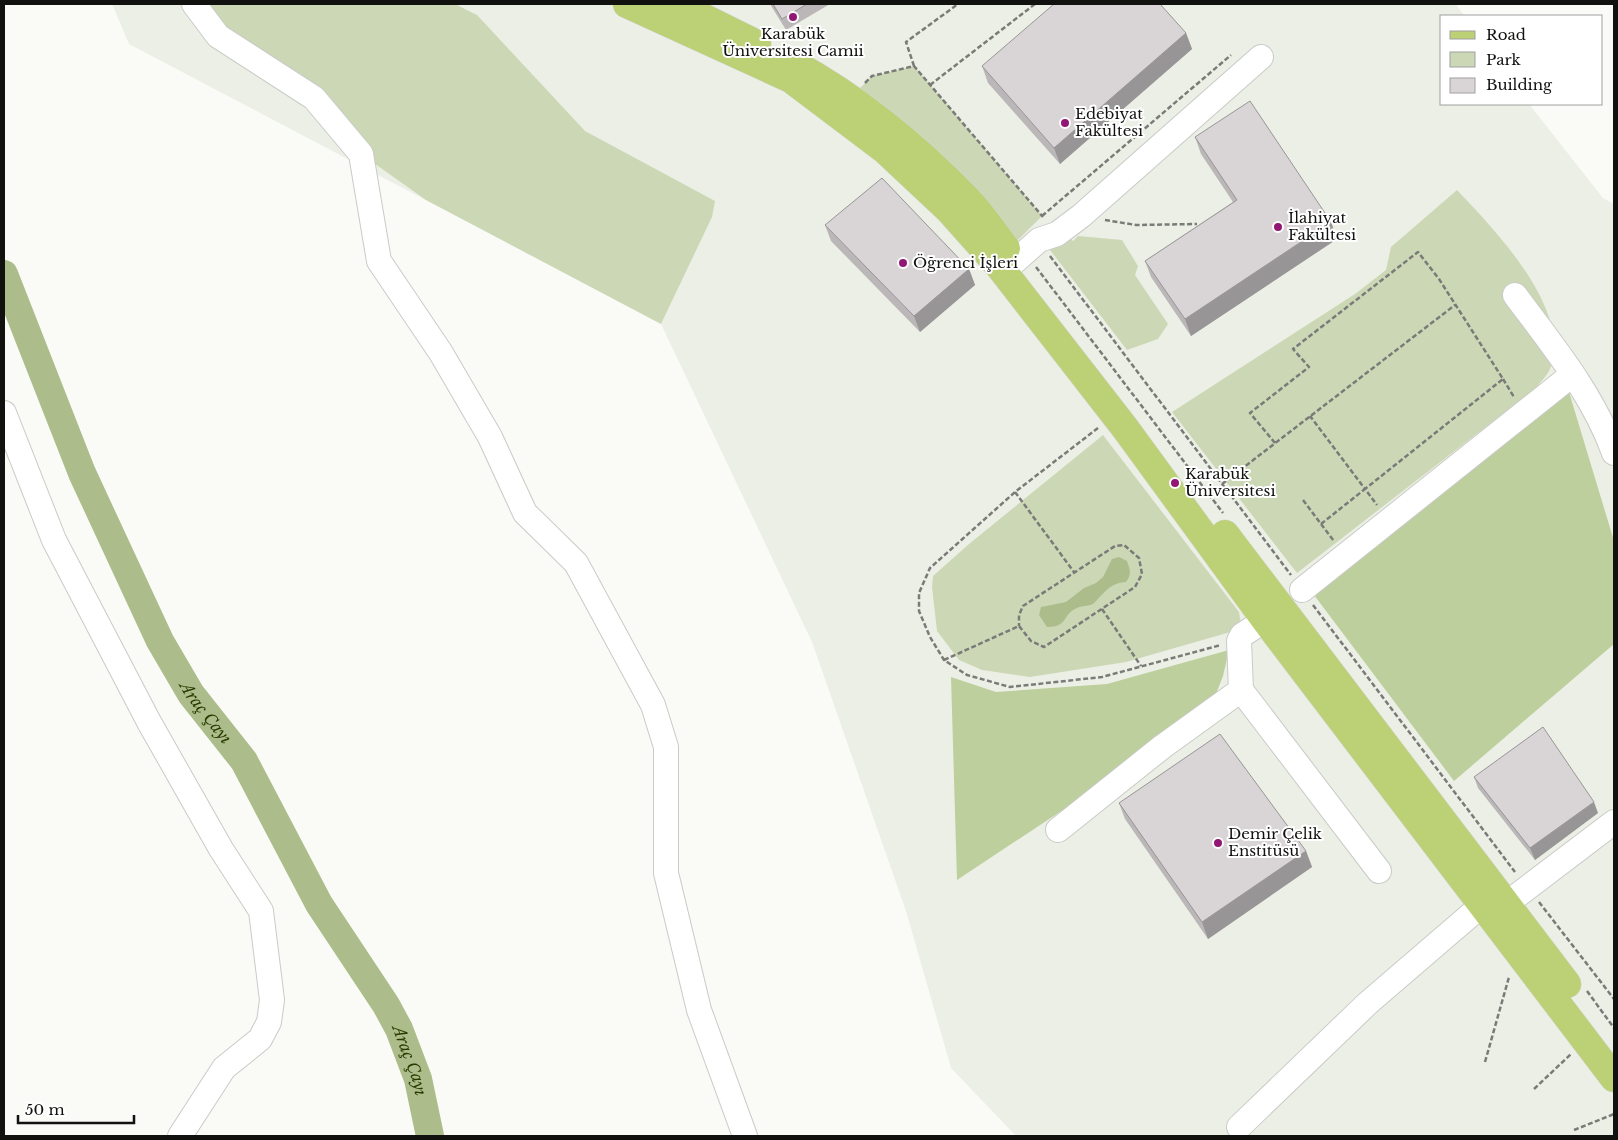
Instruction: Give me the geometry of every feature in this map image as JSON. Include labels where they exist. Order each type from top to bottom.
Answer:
[{"type":"main road","points":[[627,4],[791,79],[885,150],[1010,266]]},
{"type":"main road","points":[[690,7],[828,82],[905,141],[968,200],[1010,266],[1125,428],[1274,615],[1494,904],[1614,1078]]},
{"type":"main road","points":[[1494,904],[1614,1047]]},
{"type":"street","points":[[194,4],[218,36],[314,98],[361,154],[379,262],[441,353],[490,436],[525,513],[576,563],[653,705],[666,747],[666,872],[699,1010],[745,1136]]},
{"type":"street","points":[[1010,266],[1048,237],[1081,216],[1260,57]]},
{"type":"street","points":[[1515,295],[1573,374],[1604,426],[1614,453]]},
{"type":"street","points":[[1302,590],[1573,374]]},
{"type":"street","points":[[4,413],[59,549],[159,739],[220,849],[261,911],[272,1000],[269,1022],[260,1039],[224,1068],[180,1136]]},
{"type":"street","points":[[1274,615],[1242,635],[1239,640],[1241,690],[1379,871]]},
{"type":"street","points":[[1058,830],[1162,747],[1241,690]]},
{"type":"street","points":[[1239,1128],[1368,1003],[1494,904],[1528,888],[1614,822]]},
{"type":"path","points":[[958,4],[906,42],[914,66],[1042,216],[1048,237],[1222,484],[1614,1000]]},
{"type":"path","points":[[930,85],[1035,4]]},
{"type":"path","points":[[1042,216],[1234,53]]},
{"type":"path","points":[[858,90],[872,76],[914,66]]},
{"type":"path","points":[[1081,216],[1136,225],[1197,224]]},
{"type":"path","points":[[1275,443],[1250,413],[1309,367],[1293,349],[1418,252],[1455,304],[1502,380],[1321,524],[1303,500]]},
{"type":"path","points":[[1222,484],[1455,304]]},
{"type":"path","points":[[1310,416],[1365,489]]},
{"type":"path","points":[[1103,424],[1015,492],[930,568],[919,593],[919,612],[930,637],[944,660],[967,675],[1010,687],[1102,677],[1239,640]]},
{"type":"path","points":[[1015,492],[1074,572]]},
{"type":"path","points":[[1124,545],[1139,558],[1142,574],[1135,587],[1102,609],[1044,646],[1031,641],[1019,626],[1019,615],[1023,606],[1115,546],[1124,545]]},
{"type":"path","points":[[1102,609],[1141,666]]},
{"type":"path","points":[[944,660],[1019,626]]},
{"type":"path","points":[[1486,1062],[1510,973]]},
{"type":"path","points":[[1534,1089],[1576,1048]]},
{"type":"path","points":[[1574,1130],[1614,1114]]},
{"type":"shaded area","name":"Karabük Üniversitesi","points":[[112,4],[1456,4],[1463,15],[1440,15],[1440,105],[1530,105],[1603,198],[1614,204],[1614,1136],[1016,1136],[951,1068],[906,911],[812,642],[661,324],[129,44]]},
{"type":"shaded area","points":[[1569,392],[1614,541],[1614,644],[1454,781],[1314,595]]},
{"type":"shaded area","points":[[1119,557],[1127,561],[1129,567],[1130,574],[1126,582],[1112,586],[1091,605],[1079,607],[1072,611],[1059,625],[1047,627],[1039,615],[1041,607],[1066,602],[1084,588],[1096,583],[1103,577],[1112,559]]},
{"type":"shaded area","points":[[1229,650],[1223,676],[1212,704],[1114,776],[957,880],[951,677],[996,692],[1107,684]]},
{"type":"green space","points":[[194,4],[455,4],[477,15],[585,131],[715,201],[712,217],[661,324],[426,200],[361,154]]},
{"type":"green space","points":[[914,66],[1042,216],[1016,242],[858,90],[872,76]]},
{"type":"green space","points":[[1457,190],[1509,248],[1526,272],[1540,297],[1550,322],[1554,346],[1550,369],[1536,388],[1297,573],[1172,412],[1355,294],[1386,270],[1391,247]]},
{"type":"green space","points":[[1067,235],[1073,241],[1078,236],[1122,240],[1138,266],[1135,275],[1168,324],[1158,339],[1127,350],[1050,250]]},
{"type":"green space","points":[[1103,435],[1239,612],[1241,625],[1234,631],[1126,662],[1030,677],[982,670],[959,660],[937,631],[932,587],[933,576],[969,544]]},
{"type":"building","points":[[773,4],[807,4],[782,19]]},
{"type":"building","name":"Edebiyat Fakültesi","points":[[1054,4],[1160,4],[1186,33],[1054,148],[982,66]]},
{"type":"building","name":"İlahiyat Fakültesi","points":[[1250,101],[1331,222],[1185,319],[1145,261],[1237,200],[1195,137]]},
{"type":"building","name":"Öğrenci İşleri","points":[[882,178],[969,269],[914,316],[825,225]]},
{"type":"building","points":[[1543,727],[1594,802],[1530,848],[1474,777]]},
{"type":"building","name":"Demir Çelik Enstitüsü","points":[[1220,734],[1306,851],[1202,922],[1119,803]]},
{"type":"waterway","name":"Araç Çayı","points":[[4,274],[82,473],[160,641],[191,694],[244,761],[319,904],[386,1005],[399,1029],[418,1079],[430,1136]]},
{"type":"place","name":"Karabük Üniversitesi Camii","points":[[793,17]]},
{"type":"place","name":"Edebiyat Fakültesi","points":[[1065,123]]},
{"type":"place","name":"İlahiyat Fakültesi","points":[[1278,227]]},
{"type":"place","name":"Öğrenci İşleri","points":[[903,263]]},
{"type":"place","name":"Karabük Üniversitesi","points":[[1175,483]]},
{"type":"place","name":"Demir Çelik Enstitüsü","points":[[1218,843]]}]
